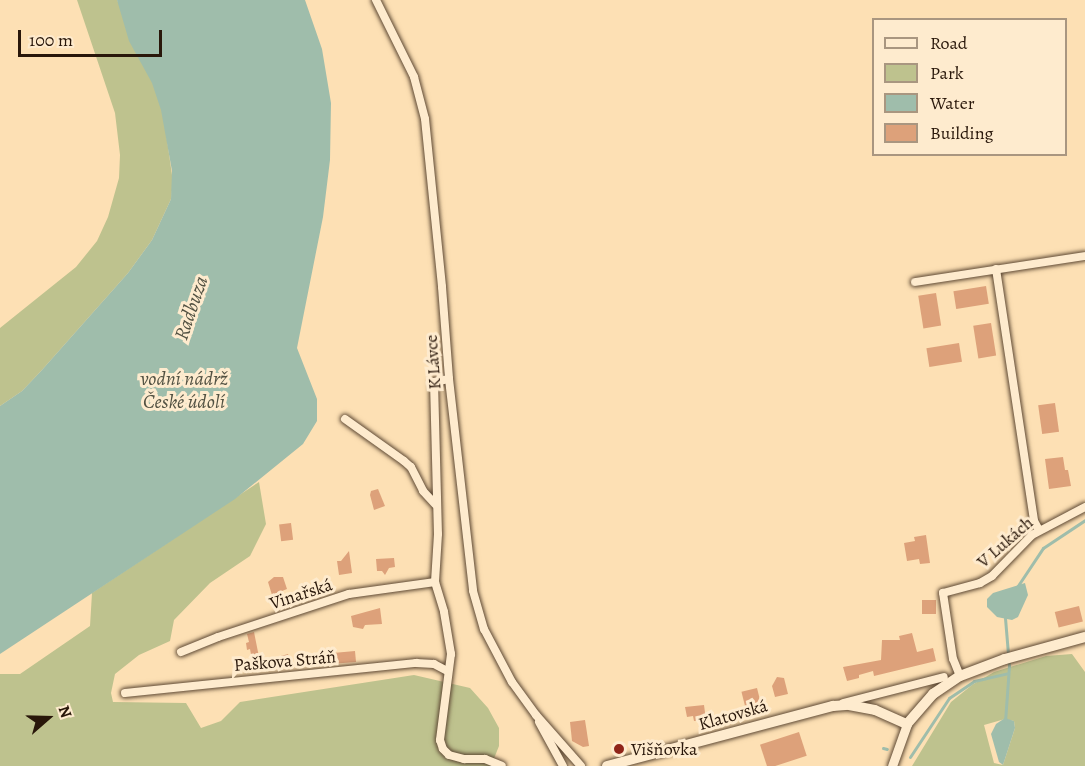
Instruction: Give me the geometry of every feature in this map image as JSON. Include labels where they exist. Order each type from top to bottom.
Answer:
[{"type":"main road","points":[[907,724],[933,694],[960,676],[1010,658],[1085,637]]},
{"type":"main road","name":"Klatovská","points":[[607,766],[833,706],[856,706],[876,710],[907,724]]},
{"type":"street","name":"K Lávce","points":[[376,0],[414,77],[425,119],[442,287],[448,379],[472,591],[484,628],[512,682],[536,715],[581,766]]},
{"type":"street","points":[[915,282],[1085,256]]},
{"type":"street","points":[[996,269],[1034,521],[1039,530]]},
{"type":"street","points":[[448,379],[434,382],[435,504],[438,534],[435,582],[444,612],[451,654],[447,670],[440,740],[443,749],[449,755],[464,759],[485,759],[502,766]]},
{"type":"street","points":[[345,419],[404,460],[411,467],[423,491],[435,504]]},
{"type":"street","name":"V Lukách","points":[[960,676],[953,659],[944,593],[980,583],[992,576],[1039,530],[1085,507]]},
{"type":"street","name":"Vinařská","points":[[182,652],[218,637],[355,592],[435,582]]},
{"type":"street","name":"Paškova Stráň","points":[[124,693],[416,663],[434,664],[447,670]]},
{"type":"street","name":"Klatovská","points":[[833,706],[944,677]]},
{"type":"street","name":"K Lávce","points":[[536,715],[563,766]]},
{"type":"street","points":[[892,766],[907,724]]},
{"type":"green space","points":[[77,0],[117,0],[119,4],[121,0],[159,0],[166,133],[173,182],[171,199],[152,240],[128,273],[22,391],[0,406],[0,328],[76,267],[97,241],[108,217],[119,178],[120,155],[115,113]]},
{"type":"green space","points":[[259,482],[266,524],[250,556],[210,583],[174,620],[170,641],[139,655],[115,674],[111,693],[113,702],[186,703],[201,728],[221,721],[240,702],[414,675],[470,688],[488,708],[499,728],[499,746],[491,766],[0,766],[0,674],[20,674],[90,626],[92,593]]},
{"type":"green space","points":[[1072,654],[1085,672],[1085,766],[912,766],[951,702],[972,685],[994,672],[1046,656]],"holes":[[[1005,719],[1014,721],[1015,728],[1003,765],[994,763],[984,725]]]},
{"type":"water","name":"vodní nádrž České údolí","points":[[117,0],[305,0],[322,49],[331,103],[330,160],[323,217],[297,348],[317,399],[317,421],[303,444],[235,499],[0,654],[0,406],[22,391],[128,273],[152,240],[171,199],[172,171],[161,110],[152,83],[129,41]]},
{"type":"water","points":[[1025,583],[1028,595],[1018,617],[1012,620],[997,617],[987,607],[987,599],[993,593]]},
{"type":"water","points":[[1005,718],[1014,721],[1015,728],[1003,765],[999,762],[991,734],[996,724]]},
{"type":"building","points":[[986,286],[989,304],[956,309],[953,291]]},
{"type":"building","points":[[936,293],[941,326],[923,328],[918,296]]},
{"type":"building","points":[[991,323],[996,356],[978,358],[973,326]]},
{"type":"building","points":[[959,343],[962,362],[929,367],[926,348]]},
{"type":"building","points":[[1055,403],[1059,432],[1042,434],[1038,405]]},
{"type":"building","points":[[1063,457],[1071,486],[1049,489],[1045,459]]},
{"type":"building","points":[[378,489],[385,506],[374,510],[370,495],[371,491]]},
{"type":"building","points":[[291,523],[293,540],[281,541],[279,524]]},
{"type":"building","points":[[926,535],[930,563],[920,564],[919,559],[907,561],[904,543],[915,541],[914,537]]},
{"type":"building","points":[[349,551],[352,573],[339,575],[337,561],[341,561]]},
{"type":"building","points":[[394,558],[395,567],[389,568],[385,575],[382,571],[377,571],[376,559]]},
{"type":"building","points":[[274,577],[283,577],[287,589],[272,595],[268,582]]},
{"type":"building","points":[[922,600],[936,600],[936,614],[922,614]]},
{"type":"building","points":[[1079,606],[1083,622],[1059,628],[1055,612]]},
{"type":"building","points":[[380,608],[382,624],[365,625],[363,629],[353,627],[351,616]]},
{"type":"building","points":[[254,632],[260,662],[288,654],[291,664],[254,671],[250,649],[247,650],[246,643],[249,642],[247,634]]},
{"type":"building","points":[[912,633],[917,652],[933,648],[936,661],[874,676],[873,671],[847,681],[843,667],[881,660],[882,640],[900,640],[899,636]]},
{"type":"building","points":[[332,648],[333,653],[355,651],[356,662],[330,664],[330,659],[325,659],[324,649]]},
{"type":"building","points":[[777,677],[784,678],[788,694],[775,697],[772,686]]},
{"type":"building","points":[[757,688],[761,704],[745,707],[741,692]]},
{"type":"building","points":[[704,705],[706,720],[694,721],[693,716],[687,717],[685,707]]},
{"type":"building","points":[[585,720],[589,746],[583,747],[572,741],[570,722]]},
{"type":"building","points":[[799,732],[807,756],[775,766],[767,766],[760,745]]},
{"type":"waterway","points":[[1017,587],[1043,548],[1085,520]]},
{"type":"waterway","points":[[1005,618],[1009,666],[1005,722]]},
{"type":"waterway","points":[[910,757],[949,698],[974,681],[1008,673]]},
{"type":"waterway","points":[[883,748],[887,749]]},
{"type":"place","name":"Višňovka","points":[[619,749]]},
{"type":"water label","name":"Radbuza","points":[[191,308]]}]
